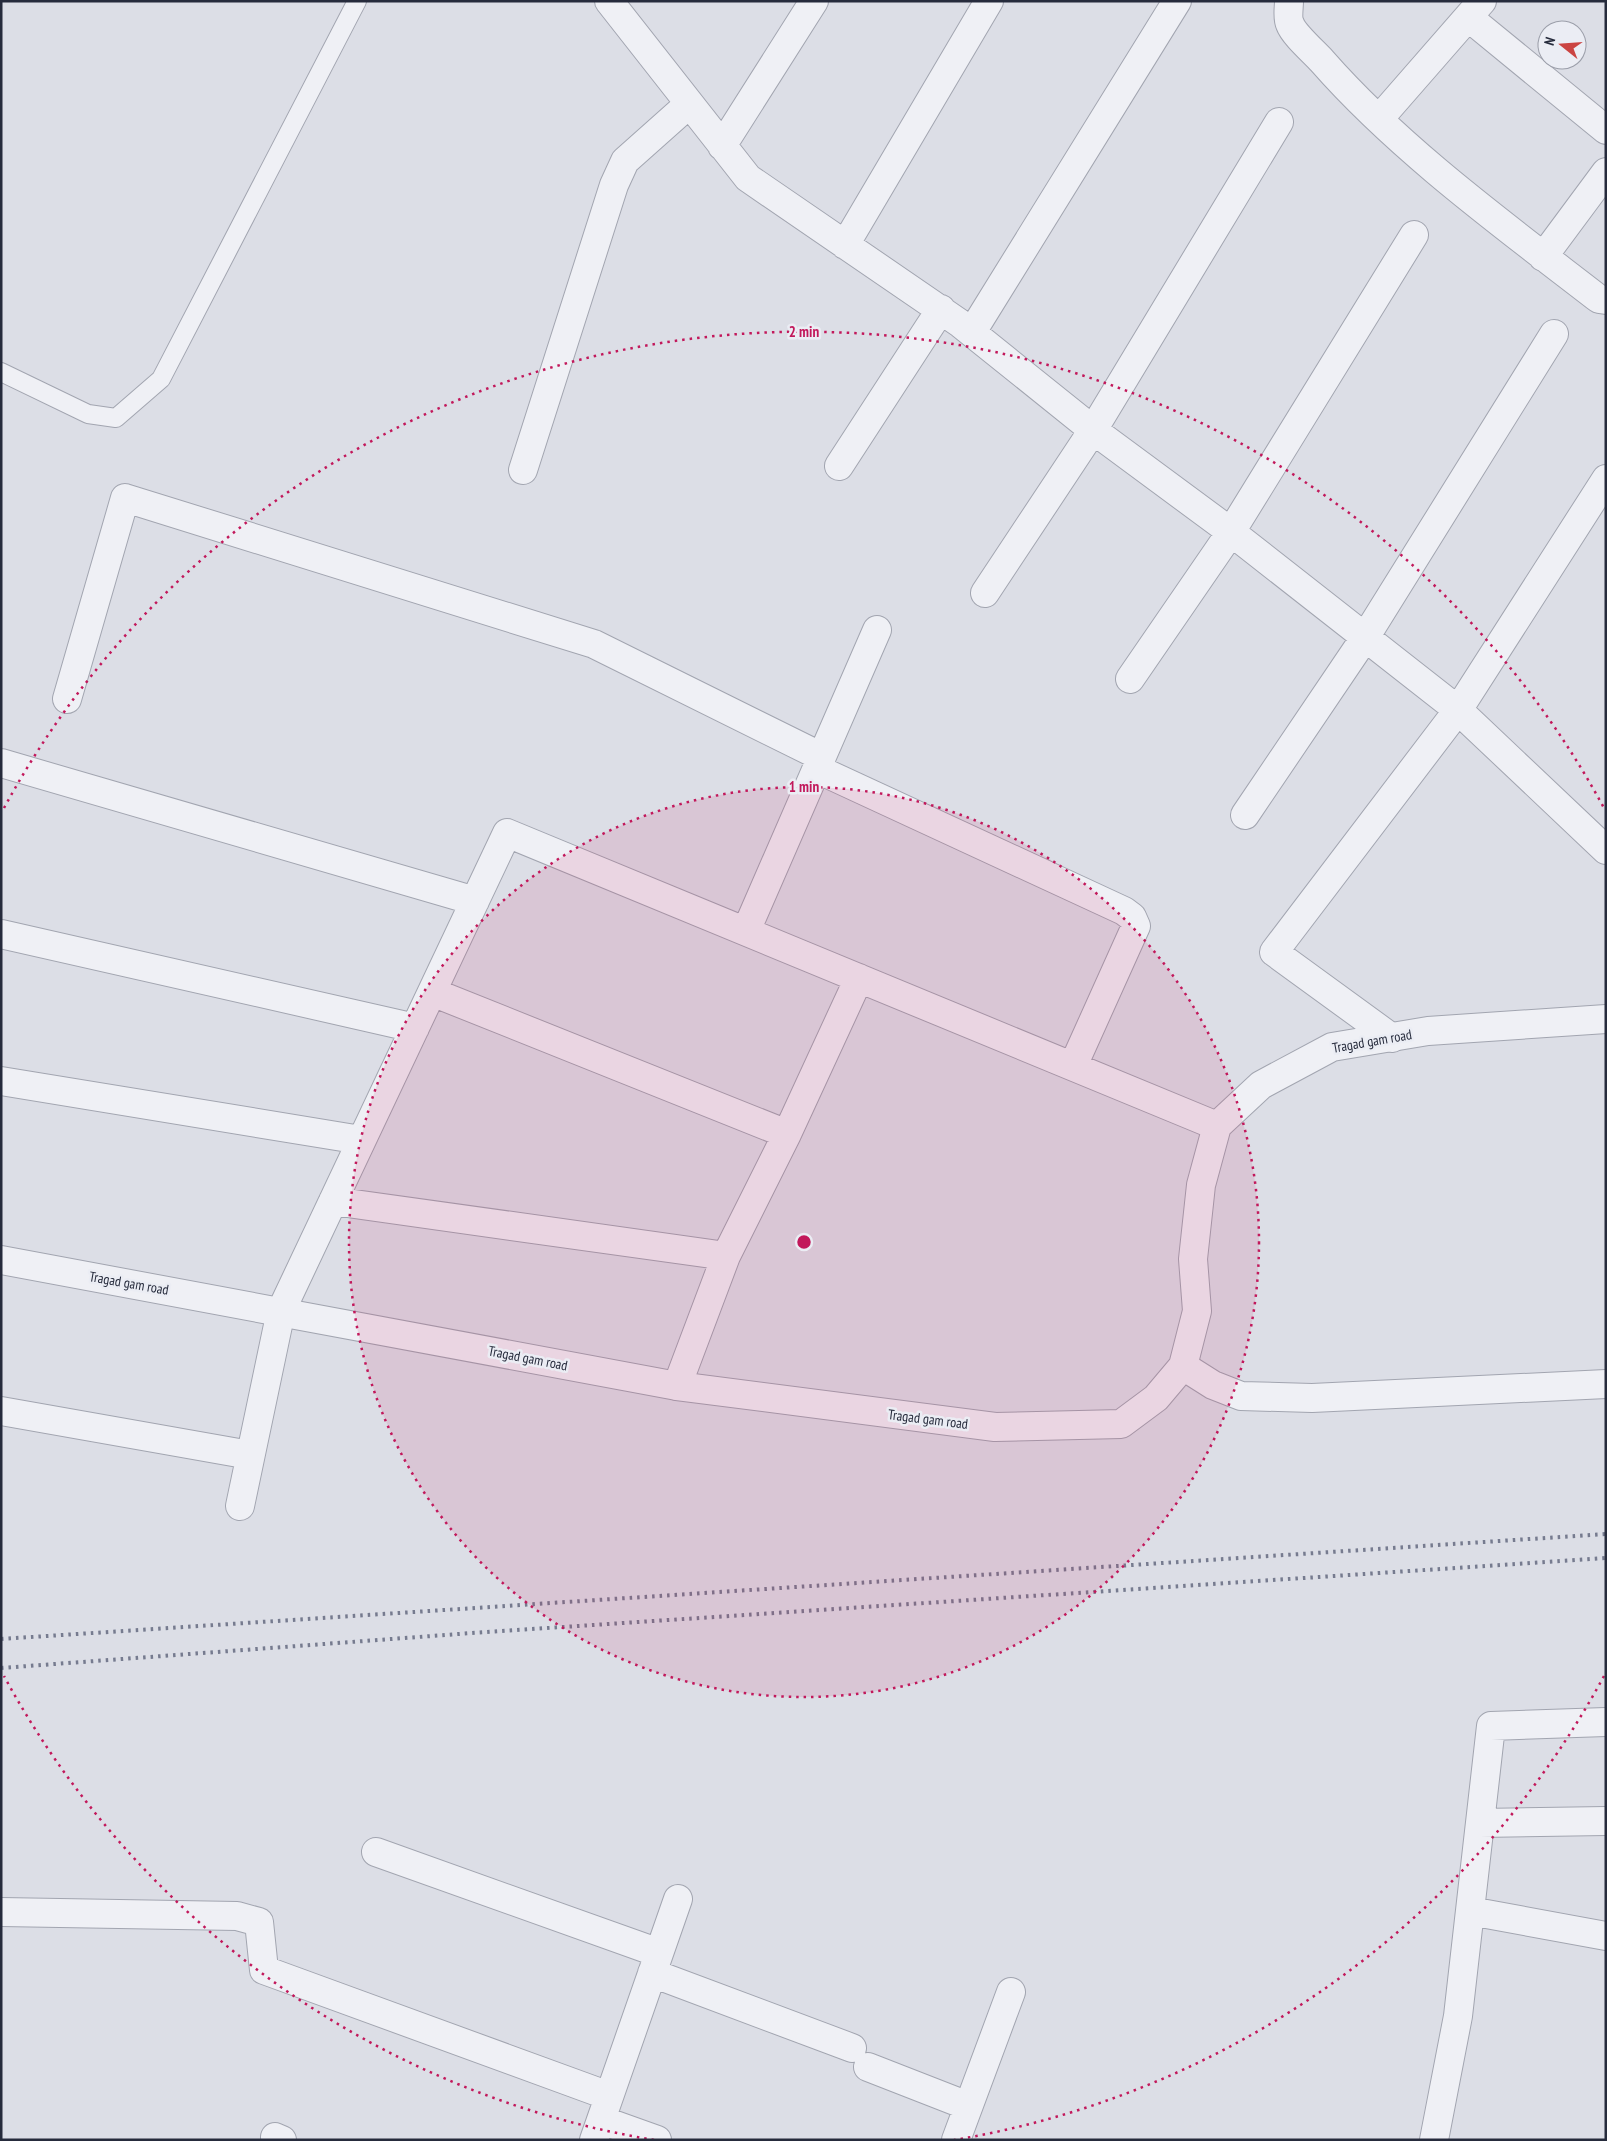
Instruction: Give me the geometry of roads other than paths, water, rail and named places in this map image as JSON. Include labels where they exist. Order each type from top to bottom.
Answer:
[{"type":"street","points":[[608,1],[748,178],[941,309],[1093,430],[1231,532],[1366,636],[1458,710],[1606,850]]},
{"type":"street","points":[[722,146],[814,1]]},
{"type":"street","points":[[845,245],[989,1]]},
{"type":"street","points":[[972,332],[1177,1]]},
{"type":"street","points":[[1289,1],[1290,24],[1336,77],[1379,120],[1454,185],[1543,256],[1599,299],[1606,300]]},
{"type":"street","points":[[1379,120],[1475,9],[1606,130]]},
{"type":"street","points":[[523,470],[614,184],[625,161],[689,104]]},
{"type":"street","points":[[985,593],[1093,430],[1278,122]]},
{"type":"street","points":[[1543,256],[1606,172]]},
{"type":"street","points":[[1130,679],[1231,532],[1414,235]]},
{"type":"street","points":[[840,466],[941,309]]},
{"type":"street","points":[[1245,815],[1366,636],[1554,334]]},
{"type":"street","points":[[1392,1038],[1274,952],[1458,710],[1606,479]]},
{"type":"street","points":[[67,699],[125,498],[594,644],[819,763],[1124,911],[1132,917],[1136,926],[1073,1066]]},
{"type":"street","points":[[746,931],[877,630]]},
{"type":"street","points":[[1,763],[474,902]]},
{"type":"street","points":[[240,1506],[281,1311],[507,833],[1217,1126]]},
{"type":"street","points":[[1,934],[415,1028]]},
{"type":"street","points":[[677,1386],[726,1256],[787,1134],[859,978]]},
{"type":"street","points":[[432,992],[787,1134]]},
{"type":"street","name":"Tragad gam road","points":[[1,1260],[677,1386],[995,1427],[1121,1424],[1156,1398],[1183,1366],[1198,1311],[1193,1259],[1201,1185],[1217,1126],[1261,1085],[1332,1047],[1428,1032],[1606,1019]]},
{"type":"street","points":[[1,1081],[361,1140]]},
{"type":"street","points":[[333,1200],[726,1256]]},
{"type":"street","points":[[1183,1366],[1213,1385],[1241,1396],[1312,1398],[1606,1384]]},
{"type":"street","points":[[1,1410],[250,1455]]},
{"type":"street","points":[[1434,2140],[1458,2016],[1491,1726],[1606,1722]]},
{"type":"street","points":[[1480,1824],[1606,1821]]},
{"type":"street","points":[[376,1852],[656,1963],[968,2106]]},
{"type":"street","points":[[601,2118],[678,1899]]},
{"type":"street","points":[[1470,1910],[1606,1936]]},
{"type":"street","points":[[1,1912],[237,1916],[259,1922],[264,1970],[601,2118],[657,2140]]},
{"type":"street","points":[[956,2140],[1011,1992]]},
{"type":"lane","points":[[1,372],[88,414],[116,418],[161,379],[357,1]]},
{"type":"railway","points":[[1,1639],[1606,1534]]},
{"type":"railway","points":[[1,1668],[472,1633],[1606,1558]]}]
